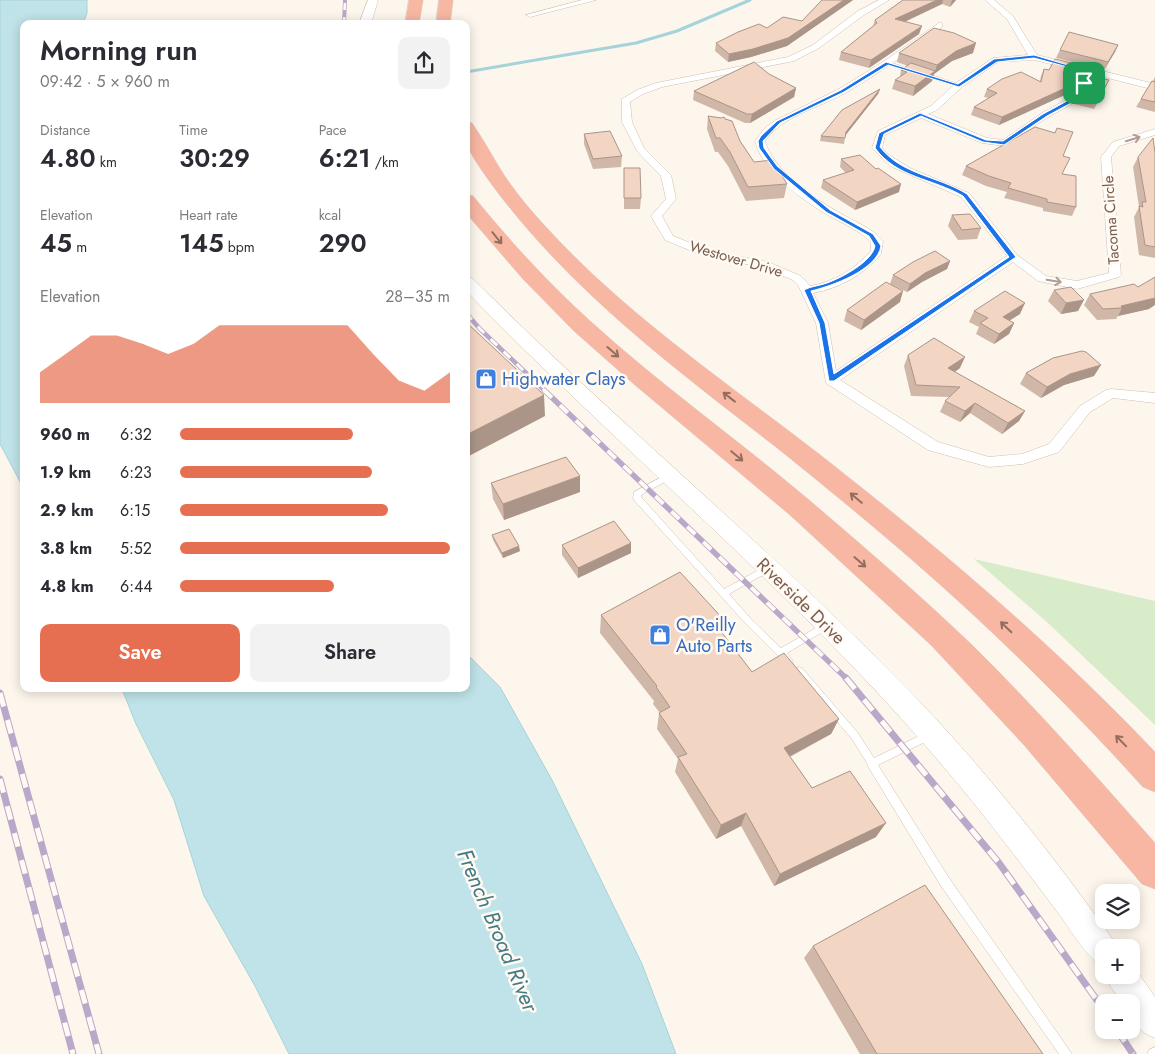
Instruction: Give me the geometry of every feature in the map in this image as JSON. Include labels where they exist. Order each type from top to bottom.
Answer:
[{"type":"highway","points":[[413,20],[416,0]]},
{"type":"highway","points":[[444,20],[446,0]]},
{"type":"highway","points":[[470,135],[479,153],[504,191],[545,237],[592,285],[646,332],[923,552],[1000,621],[1155,776]]},
{"type":"highway","points":[[470,205],[505,248],[554,299],[611,350],[798,506],[877,576],[959,654],[1081,785],[1155,871]]},
{"type":"main road","points":[[366,20],[373,0]]},
{"type":"main road","name":"Riverside Drive","points":[[470,285],[525,341],[768,568],[912,711],[985,795],[1095,939]]},
{"type":"main road","points":[[1127,984],[1155,1023]]},
{"type":"street","points":[[530,15],[592,0]]},
{"type":"street","name":"Westover Drive","points":[[831,380],[822,323],[808,290],[797,278],[764,264],[704,252],[669,238],[656,216],[671,199],[666,175],[640,149],[627,122],[625,101],[633,95],[668,83],[753,69],[791,59],[806,53],[874,4],[885,0]]},
{"type":"street","points":[[989,0],[1010,18],[1034,57]]},
{"type":"street","points":[[808,290],[829,285],[859,269],[877,252],[877,241],[861,228],[828,211],[787,177],[769,160],[761,148],[760,141],[768,130],[779,122],[842,91],[888,63],[939,25]]},
{"type":"street","name":"Tacoma Circle","points":[[1155,87],[1034,57],[996,60],[959,85],[934,108],[881,133],[878,148],[886,159],[905,171],[955,189],[965,195],[1013,257],[1042,279],[1077,285],[1115,275],[1106,157],[1116,144],[1155,132]]},
{"type":"street","points":[[920,114],[985,141],[1004,143],[1045,115],[1069,102],[1093,73]]},
{"type":"street","points":[[1013,257],[831,380],[933,446],[989,462],[1023,459],[1054,448],[1085,409],[1111,393],[1155,398]]},
{"type":"lane","points":[[888,63],[959,85]]},
{"type":"lane","points":[[669,476],[637,494],[637,498],[723,593],[811,683],[849,729],[945,882],[1066,1054]]},
{"type":"lane","points":[[723,593],[768,568]]},
{"type":"lane","points":[[780,653],[827,626]]},
{"type":"lane","points":[[872,764],[931,734]]},
{"type":"green space","points":[[974,559],[1155,601],[1155,725],[1048,623]]},
{"type":"water","points":[[0,0],[87,0],[87,13],[84,20],[20,20],[20,482],[0,444]]},
{"type":"water","name":"French Broad River","points":[[470,657],[500,687],[552,780],[642,964],[676,1054],[289,1054],[255,986],[204,896],[174,800],[136,724],[123,692],[470,692]]},
{"type":"building","points":[[822,0],[844,0],[788,38],[729,54],[716,43],[759,24],[767,28],[783,17],[802,21]]},
{"type":"building","points":[[903,0],[937,0],[895,19],[922,26],[871,60],[841,52],[877,23],[875,20]]},
{"type":"building","points":[[934,28],[954,33],[976,43],[956,51],[937,65],[899,53]]},
{"type":"building","points":[[1069,32],[1118,45],[1108,62],[1060,50]]},
{"type":"building","points":[[1055,59],[1088,67],[1072,85],[1002,117],[974,107],[997,93],[987,89],[1002,79],[1021,72],[1041,82],[1044,69],[1049,70]]},
{"type":"building","points":[[754,62],[769,74],[796,88],[752,114],[747,114],[694,91]]},
{"type":"building","points":[[911,63],[935,71],[915,86],[895,80],[907,72],[901,70]]},
{"type":"building","points":[[1100,69],[1103,70],[1098,78],[1109,80],[1098,100],[1078,96]]},
{"type":"building","points":[[1152,81],[1155,82],[1155,102],[1141,99]]},
{"type":"building","points":[[880,89],[846,132],[845,138],[821,136],[842,110]]},
{"type":"building","points":[[708,116],[724,117],[732,121],[740,141],[754,162],[773,160],[787,184],[748,187],[730,152],[720,138],[716,138]]},
{"type":"building","points":[[1035,127],[1055,133],[1057,128],[1073,132],[1063,156],[1070,158],[1062,174],[1076,176],[1076,207],[1047,202],[1047,199],[1008,188],[1011,183],[966,166]]},
{"type":"building","points":[[610,131],[622,156],[593,159],[584,134]]},
{"type":"building","points":[[1153,138],[1155,153],[1155,247],[1145,245],[1139,206],[1143,207],[1142,202],[1146,202],[1138,157]]},
{"type":"building","points":[[860,155],[876,169],[878,168],[901,184],[857,202],[823,180],[854,170],[841,159]]},
{"type":"building","points":[[624,168],[640,168],[641,198],[624,198]]},
{"type":"building","points":[[970,214],[981,228],[962,230],[952,215]]},
{"type":"building","points":[[935,251],[950,261],[925,273],[910,284],[893,275],[913,262]]},
{"type":"building","points":[[1155,277],[1155,298],[1121,306],[1122,308],[1103,309],[1090,294],[1134,284],[1138,287]]},
{"type":"building","points":[[886,282],[903,291],[864,320],[847,310]]},
{"type":"building","points":[[1071,287],[1084,300],[1066,303],[1054,290]]},
{"type":"building","points":[[1005,291],[1025,303],[1003,317],[1014,323],[999,334],[980,323],[988,318],[974,311]]},
{"type":"building","points":[[470,326],[544,395],[470,433]]},
{"type":"building","points":[[934,338],[965,357],[948,368],[1025,411],[1008,423],[975,403],[965,411],[945,401],[960,387],[916,385],[908,355]]},
{"type":"building","points":[[1082,351],[1086,352],[1101,365],[1070,374],[1047,387],[1026,373],[1053,358]]},
{"type":"building","points":[[566,457],[580,476],[503,504],[491,483]]},
{"type":"building","points":[[614,521],[631,543],[578,568],[562,545]]},
{"type":"building","points":[[509,529],[519,546],[502,553],[492,535]]},
{"type":"building","points":[[680,572],[724,620],[716,625],[752,672],[784,653],[839,719],[784,748],[812,788],[850,771],[886,823],[780,874],[746,813],[721,825],[678,757],[687,754],[659,713],[670,707],[657,686],[601,615]]},
{"type":"building","points":[[925,885],[1043,1054],[877,1054],[813,946]]},
{"type":"waterway","points":[[470,71],[636,43],[677,31],[750,0]]},
{"type":"railway","points":[[344,20],[345,0]]},
{"type":"railway","points":[[470,318],[545,391]]},
{"type":"railway","points":[[544,390],[846,678]]},
{"type":"railway","points":[[846,678],[999,863],[1095,997]]},
{"type":"railway","points":[[0,693],[99,1054]]},
{"type":"railway","points":[[0,779],[73,1054]]},
{"type":"railway","points":[[1123,1039],[1133,1054]]},
{"type":"place","name":"Highwater Clays","points":[[486,379]]},
{"type":"place","name":"O'Reilly Auto Parts","points":[[660,635]]},
{"type":"route","points":[[1034,57],[1093,73],[1084,83],[1069,102],[1045,115],[1004,143],[985,141],[920,114],[881,133],[878,148],[886,159],[905,171],[955,189],[965,195],[1013,257],[831,380],[822,323],[808,290],[829,285],[859,269],[871,260],[877,252],[877,241],[861,228],[828,211],[776,168],[761,148],[760,141],[762,137],[779,122],[842,91],[888,63],[959,85],[996,60],[1034,57]]}]
